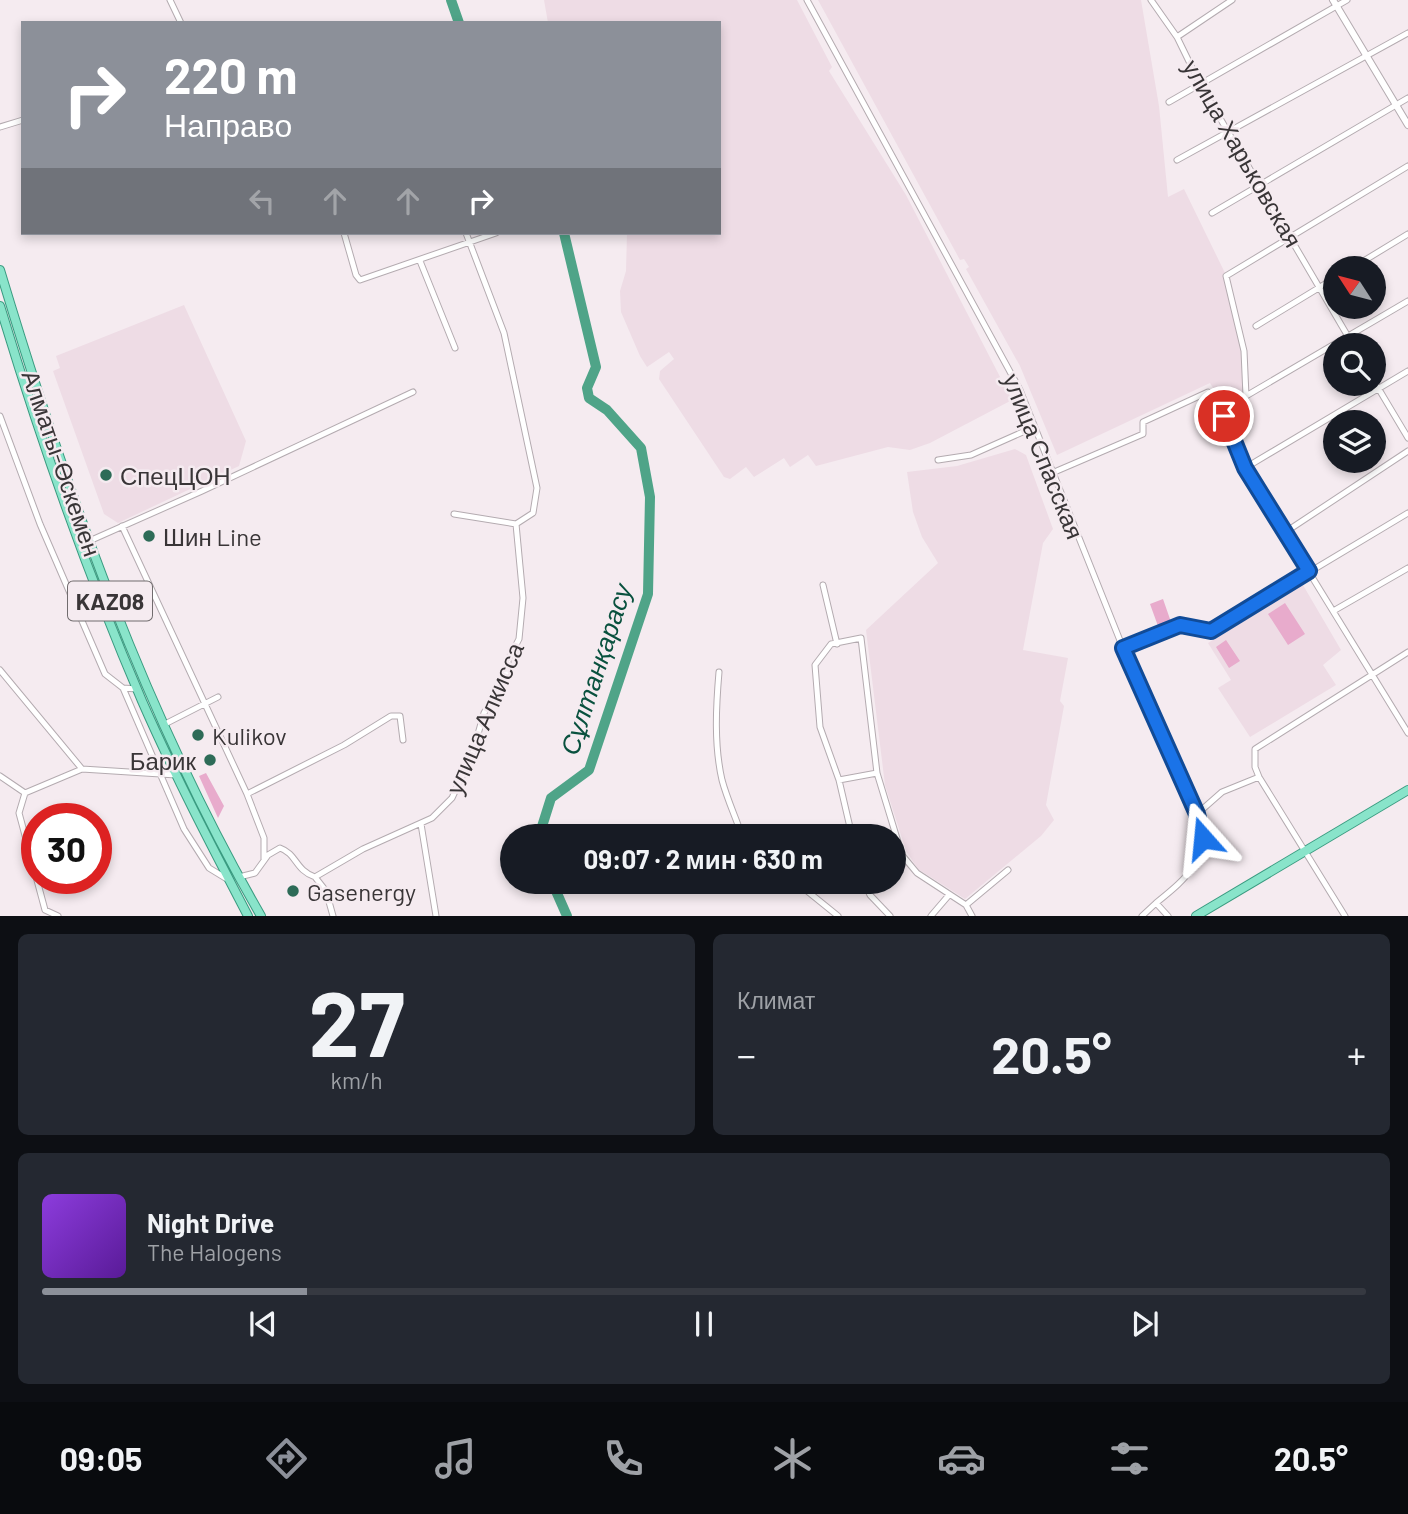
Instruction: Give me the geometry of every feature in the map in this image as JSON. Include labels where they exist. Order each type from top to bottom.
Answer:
[{"type":"main road","name":"Алматы-Өскемен","points":[[0,270],[137,689],[176,775],[234,879],[261,915]]},
{"type":"main road","name":"Алматы-Өскемен","points":[[0,306],[80,545],[127,654],[165,724],[247,914]]},
{"type":"main road","points":[[1196,915],[1408,790]]},
{"type":"street","points":[[170,0],[180,21]]},
{"type":"street","name":"улица Спасская","points":[[807,0],[1020,390],[1123,648],[1197,814],[1203,838],[1199,858],[1184,878],[1142,915]]},
{"type":"street","name":"улица Харьковская","points":[[1151,0],[1177,37],[1200,84],[1346,333]]},
{"type":"street","points":[[1177,37],[1232,0]]},
{"type":"street","points":[[1169,103],[1335,3],[1347,0]]},
{"type":"street","points":[[1335,3],[1408,125]]},
{"type":"street","points":[[1177,160],[1368,58],[1408,33]]},
{"type":"street","points":[[1212,213],[1408,98]]},
{"type":"street","points":[[0,127],[21,121]]},
{"type":"street","points":[[1246,396],[1244,351],[1227,275],[1408,166]]},
{"type":"street","points":[[1372,256],[1408,234]]},
{"type":"street","points":[[345,235],[356,275],[360,280],[491,235]]},
{"type":"street","points":[[454,514],[516,524],[533,513],[537,488],[504,333],[467,235]]},
{"type":"street","points":[[419,261],[455,348]]},
{"type":"street","points":[[1256,326],[1323,285]]},
{"type":"street","points":[[1355,333],[1408,301]]},
{"type":"street","points":[[1224,416],[1246,396],[1323,351]]},
{"type":"street","points":[[1386,383],[1408,371]]},
{"type":"street","points":[[87,541],[413,391]]},
{"type":"street","points":[[1052,473],[1143,434],[1143,422],[1208,392],[1224,416],[1245,468],[1335,610],[1408,733]]},
{"type":"street","points":[[1245,468],[1365,396]]},
{"type":"street","points":[[1383,396],[1408,438]]},
{"type":"street","points":[[0,416],[40,524],[91,645],[105,674],[123,688],[159,774],[209,868],[234,879],[254,873],[264,859],[280,848],[292,856],[300,871],[315,877],[326,891],[333,915]]},
{"type":"street","points":[[938,460],[971,455],[1034,427]]},
{"type":"street","points":[[1284,533],[1408,451]]},
{"type":"street","points":[[1123,648],[1180,625],[1211,631],[1408,513]]},
{"type":"street","name":"улица Алкисса","points":[[315,877],[363,849],[421,824],[444,808],[458,786],[472,755],[484,713],[508,670],[508,660],[519,639],[523,598],[516,524]]},
{"type":"street","points":[[122,526],[247,794],[264,838],[264,859]]},
{"type":"street","points":[[1335,610],[1408,568]]},
{"type":"street","points":[[823,585],[836,644]]},
{"type":"street","points":[[849,824],[839,780],[820,727],[815,665],[831,645],[861,638],[877,773],[908,864],[966,905],[972,915]]},
{"type":"street","points":[[1345,915],[1259,777],[1255,767],[1255,749],[1408,652]]},
{"type":"street","points":[[0,670],[82,769]]},
{"type":"street","points":[[719,672],[716,712],[722,781],[738,824]]},
{"type":"street","points":[[123,688],[137,689]]},
{"type":"street","points":[[165,724],[218,697]]},
{"type":"street","points":[[247,794],[344,745],[391,716],[400,716],[403,740]]},
{"type":"street","points":[[58,915],[45,910],[41,898],[19,813],[26,793],[82,769],[176,775]]},
{"type":"street","points":[[839,780],[877,773]]},
{"type":"street","points":[[0,776],[26,793]]},
{"type":"street","points":[[1197,814],[1222,792],[1259,777]]},
{"type":"street","points":[[421,824],[436,915]]},
{"type":"street","points":[[966,905],[1008,870]]},
{"type":"street","points":[[811,894],[838,915]]},
{"type":"street","points":[[870,894],[890,915]]},
{"type":"street","points":[[931,915],[949,895]]},
{"type":"street","points":[[1156,903],[1168,915]]},
{"type":"street","points":[[237,915],[247,914]]},
{"type":"shaded area","points":[[544,0],[797,0],[832,67],[829,71],[906,195],[1012,400],[930,443],[910,450],[888,447],[816,466],[808,455],[790,467],[784,458],[754,477],[746,467],[730,479],[724,477],[659,379],[660,371],[674,359],[669,352],[647,367],[640,356],[621,312],[620,291],[626,271],[627,235],[721,235],[721,21],[548,21]]},
{"type":"shaded area","points":[[818,0],[1141,0],[1159,106],[1168,197],[1184,189],[1225,273],[1246,372],[1242,393],[1222,403],[1210,383],[1057,455],[1020,366],[966,269],[969,267],[964,259],[960,260]]},
{"type":"shaded area","points":[[184,305],[246,441],[239,466],[118,523],[104,514],[53,371],[60,368],[56,356]]},
{"type":"shaded area","points":[[1015,449],[1026,455],[1053,529],[1043,543],[1023,650],[1068,658],[1060,701],[1064,706],[1046,805],[1054,820],[1041,836],[965,899],[918,869],[906,851],[906,824],[897,824],[885,785],[866,630],[938,563],[922,537],[913,512],[907,472],[957,466]]},
{"type":"shaded area","points":[[1303,585],[1341,650],[1323,665],[1336,685],[1250,737],[1218,688],[1231,680],[1208,643]]},
{"type":"shaded area","points":[[1163,599],[1171,622],[1158,626],[1150,604]]},
{"type":"shaded area","points":[[1285,603],[1305,634],[1288,645],[1268,614]]},
{"type":"shaded area","points":[[1226,640],[1240,661],[1229,668],[1216,647]]},
{"type":"shaded area","points":[[206,773],[224,806],[218,818],[199,776]]},
{"type":"waterway","name":"Сұлтанқарасу","points":[[451,0],[458,21]]},
{"type":"waterway","name":"Сұлтанқарасу","points":[[543,824],[551,798],[589,770],[648,594],[650,497],[641,448],[607,410],[589,398],[587,388],[596,367],[564,235]]},
{"type":"waterway","name":"Сұлтанқарасу","points":[[557,894],[567,916]]},
{"type":"place","name":"СпецЦОН","points":[[106,475]]},
{"type":"place","name":"Шин Line","points":[[149,536]]},
{"type":"place","name":"Kulikov","points":[[198,735]]},
{"type":"place","name":"Барик","points":[[210,760]]},
{"type":"place","name":"Gasenergy","points":[[293,891]]},
{"type":"route","points":[[1203,838],[1197,814],[1123,648],[1180,625],[1211,631],[1309,571],[1245,468],[1224,416]]}]
